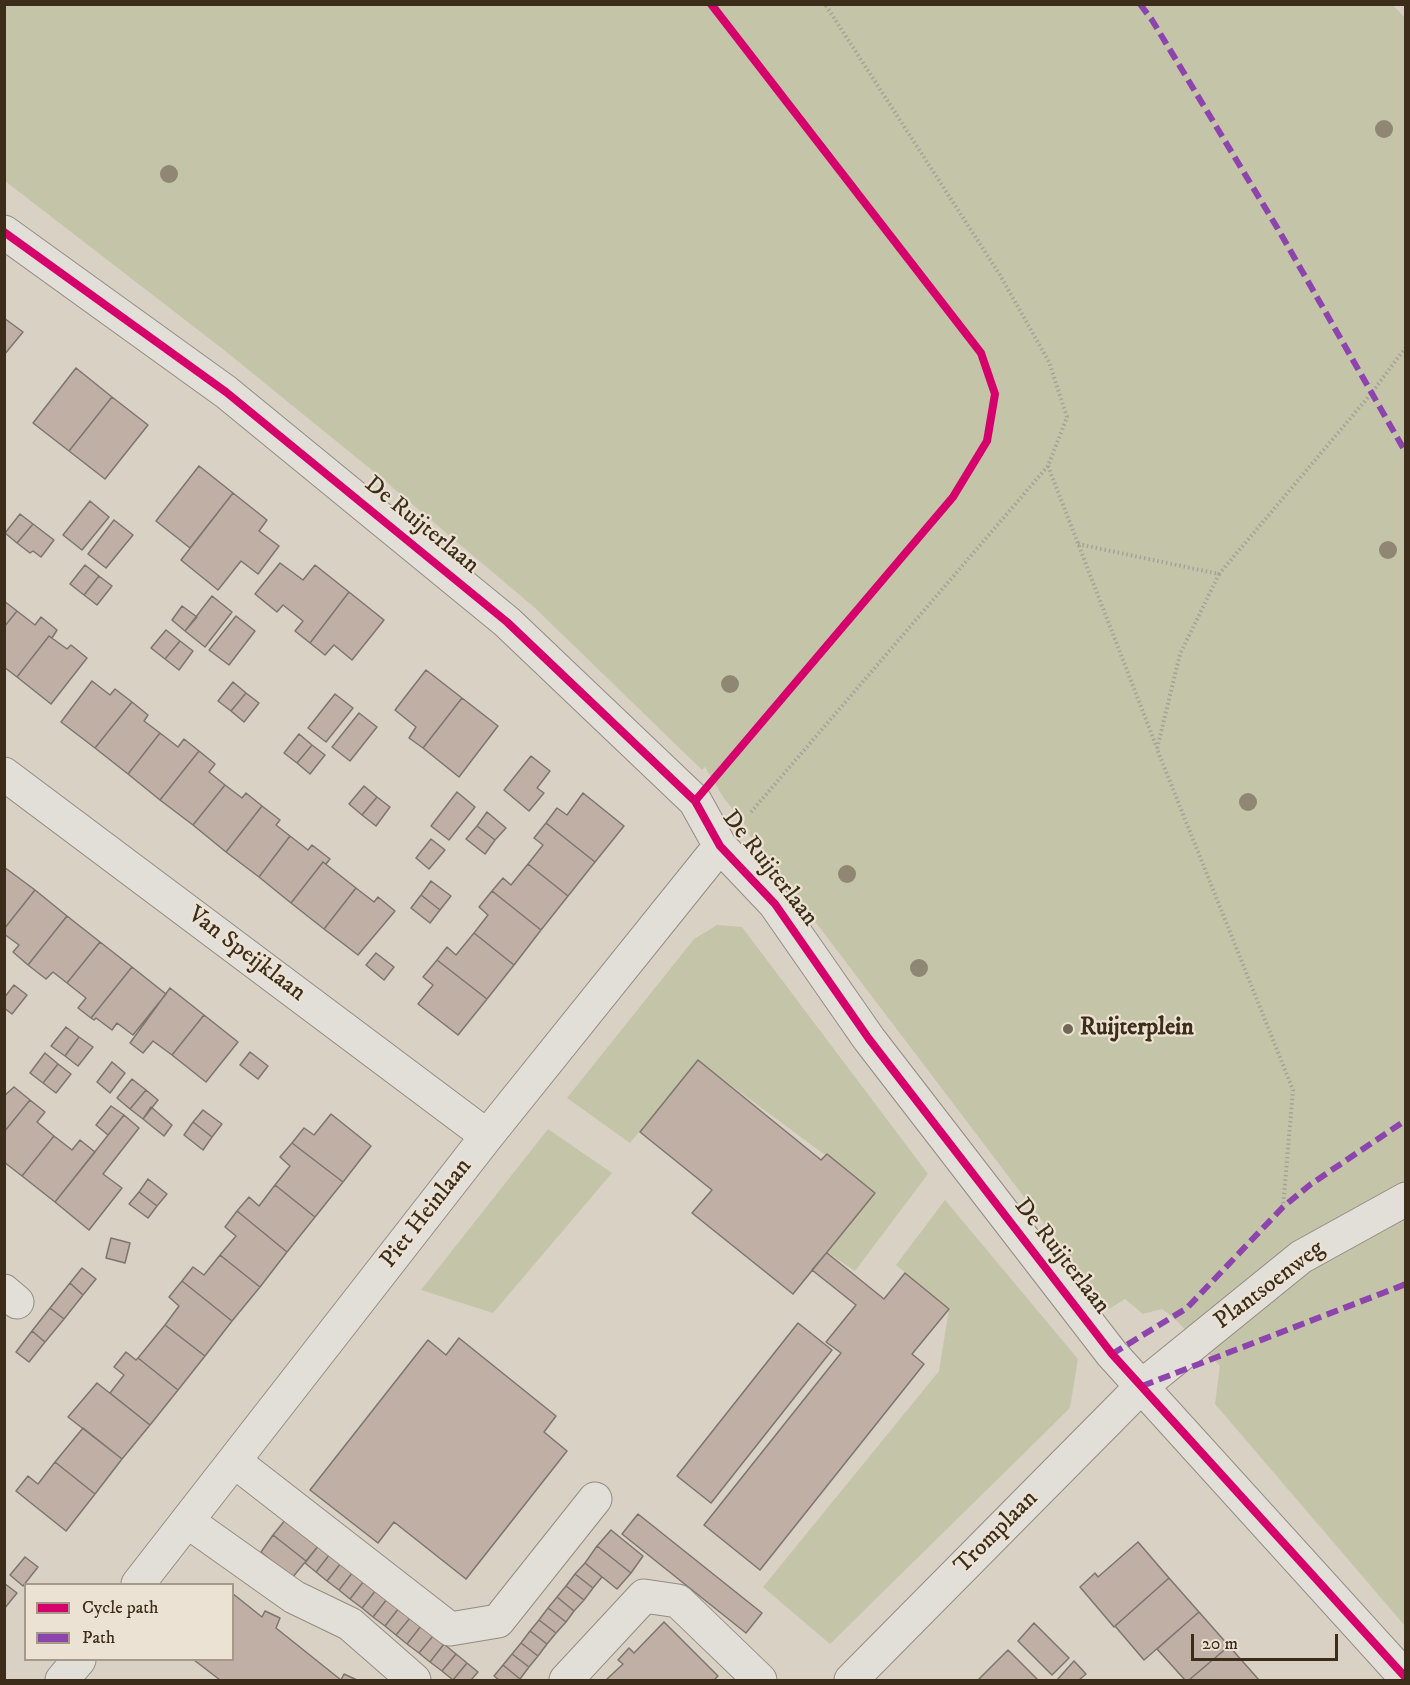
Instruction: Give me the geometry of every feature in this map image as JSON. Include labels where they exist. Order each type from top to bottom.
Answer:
[{"type":"street","name":"De Ruijterlaan","points":[[4,232],[226,392],[507,622],[695,801],[720,846],[775,904],[869,1039],[1112,1354],[1406,1678]]},
{"type":"street","name":"Van Speijklaan","points":[[4,774],[488,1136]]},
{"type":"street","name":"Piet Heinlaan","points":[[139,1583],[488,1136],[720,846]]},
{"type":"street","name":"Plantsoenweg","points":[[1142,1386],[1301,1257],[1406,1199]]},
{"type":"street","name":"Tromplaan","points":[[851,1680],[1142,1386]]},
{"type":"street","points":[[234,1461],[450,1629],[498,1621],[595,1499]]},
{"type":"street","points":[[188,1521],[294,1597],[350,1624],[414,1680]]},
{"type":"street","points":[[566,1680],[644,1596],[678,1601],[760,1680]]},
{"type":"path","points":[[720,846],[1048,466],[1066,417],[1049,362],[1000,275],[825,4]]},
{"type":"path","points":[[1157,749],[1180,654],[1219,574],[1370,395],[1406,347]]},
{"type":"path","points":[[1048,466],[1157,749],[1293,1090],[1283,1207]]},
{"type":"path","points":[[1078,544],[1219,574]]},
{"type":"green space","points":[[4,5],[1393,5],[1406,19],[1405,1626],[1215,1404],[1220,1366],[1174,1318],[1162,1309],[1143,1314],[1125,1299],[1109,1309],[748,833],[750,831],[723,797],[705,767],[702,770],[535,608],[379,476],[224,350],[5,181]]},
{"type":"green space","points":[[717,925],[742,927],[928,1174],[855,1271],[827,1252],[875,1192],[698,1061],[630,1143],[567,1098],[694,939]]},
{"type":"green space","points":[[548,1129],[612,1173],[493,1313],[421,1290]]},
{"type":"green space","points":[[945,1200],[1078,1359],[1070,1408],[830,1644],[763,1587],[939,1371],[949,1309],[896,1265]]},
{"type":"building","points":[[4,318],[23,332],[4,355]]},
{"type":"building","points":[[76,368],[112,397],[69,451],[33,423]]},
{"type":"building","points":[[112,397],[148,425],[105,479],[69,451]]},
{"type":"building","points":[[199,466],[233,493],[190,548],[156,521]]},
{"type":"building","points":[[233,493],[267,520],[259,531],[279,546],[258,574],[241,561],[218,590],[181,560]]},
{"type":"building","points":[[90,501],[109,517],[82,550],[63,535]]},
{"type":"building","points":[[20,514],[33,524],[17,543],[5,533]]},
{"type":"building","points":[[114,520],[133,535],[106,568],[88,554]]},
{"type":"building","points":[[33,524],[54,540],[41,557],[33,551],[30,553],[17,543]]},
{"type":"building","points":[[280,563],[303,580],[315,565],[349,592],[310,643],[295,631],[303,621],[283,605],[277,612],[255,594]]},
{"type":"building","points":[[85,565],[99,576],[84,595],[70,584]]},
{"type":"building","points":[[99,576],[112,586],[97,605],[84,595]]},
{"type":"building","points":[[349,592],[384,620],[352,660],[334,645],[325,655],[310,643]]},
{"type":"building","points":[[212,596],[232,612],[205,647],[185,631]]},
{"type":"building","points":[[4,601],[17,611],[4,627]]},
{"type":"building","points":[[182,606],[197,617],[185,631],[172,620]]},
{"type":"building","points":[[17,611],[35,625],[41,617],[57,630],[52,638],[49,636],[17,677],[4,667],[4,627]]},
{"type":"building","points":[[236,616],[255,631],[229,665],[209,650]]},
{"type":"building","points":[[166,630],[180,641],[165,659],[151,648]]},
{"type":"building","points":[[49,636],[67,649],[71,645],[87,658],[51,704],[17,677]]},
{"type":"building","points":[[180,641],[193,651],[179,670],[165,659]]},
{"type":"building","points":[[426,670],[462,698],[423,748],[409,738],[416,727],[395,710]]},
{"type":"building","points":[[92,681],[110,695],[115,689],[132,702],[95,748],[61,722]]},
{"type":"building","points":[[233,682],[246,693],[231,711],[218,701]]},
{"type":"building","points":[[246,693],[259,703],[244,722],[231,711]]},
{"type":"building","points":[[335,694],[353,708],[326,742],[308,728]]},
{"type":"building","points":[[462,698],[498,726],[459,777],[423,748]]},
{"type":"building","points":[[132,702],[148,715],[144,721],[160,733],[128,774],[95,748]]},
{"type":"building","points":[[359,713],[377,727],[350,761],[332,747]]},
{"type":"building","points":[[160,733],[178,747],[184,739],[199,751],[160,800],[128,774]]},
{"type":"building","points":[[299,734],[312,745],[297,763],[284,753]]},
{"type":"building","points":[[312,745],[325,755],[310,774],[297,763]]},
{"type":"building","points":[[199,751],[215,764],[209,772],[225,785],[193,825],[160,800]]},
{"type":"building","points":[[531,756],[550,771],[537,788],[544,793],[529,811],[504,790]]},
{"type":"building","points":[[225,785],[242,798],[246,793],[262,806],[226,852],[193,825]]},
{"type":"building","points":[[364,786],[377,797],[362,815],[349,804]]},
{"type":"building","points":[[457,792],[475,807],[449,840],[431,826]]},
{"type":"building","points":[[583,793],[624,826],[595,862],[546,823],[557,808],[567,815]]},
{"type":"building","points":[[377,797],[390,807],[376,826],[362,815]]},
{"type":"building","points":[[262,806],[280,820],[276,825],[290,836],[259,877],[226,852]]},
{"type":"building","points":[[487,812],[506,828],[495,840],[477,826]]},
{"type":"building","points":[[546,823],[595,862],[568,896],[528,864],[543,845],[534,838]]},
{"type":"building","points":[[477,826],[495,840],[485,854],[466,839]]},
{"type":"building","points":[[290,836],[308,850],[312,845],[330,859],[326,864],[323,862],[291,903],[259,877]]},
{"type":"building","points":[[431,839],[445,850],[429,869],[416,858]]},
{"type":"building","points":[[323,862],[356,888],[324,929],[291,903]]},
{"type":"building","points":[[528,864],[568,896],[541,930],[492,891],[503,878],[511,885]]},
{"type":"building","points":[[4,867],[35,890],[4,929]]},
{"type":"building","points":[[431,881],[451,896],[440,910],[421,895]]},
{"type":"building","points":[[356,888],[374,902],[378,897],[395,911],[358,955],[324,929]]},
{"type":"building","points":[[35,890],[67,916],[28,965],[13,952],[19,945],[4,934],[4,929]]},
{"type":"building","points":[[492,891],[541,930],[514,965],[474,933],[488,915],[479,907]]},
{"type":"building","points":[[421,895],[440,910],[430,923],[411,908]]},
{"type":"building","points":[[67,916],[100,942],[67,983],[53,972],[46,979],[28,965]]},
{"type":"building","points":[[474,933],[514,965],[487,999],[437,960],[447,947],[456,955]]},
{"type":"building","points":[[100,942],[132,967],[91,1018],[78,1008],[86,998],[67,983]]},
{"type":"building","points":[[376,953],[394,967],[384,980],[366,965]]},
{"type":"building","points":[[437,960],[487,999],[458,1035],[418,1004],[433,985],[423,977]]},
{"type":"building","points":[[132,967],[166,994],[133,1035],[117,1023],[112,1030],[96,1018],[94,1020],[91,1018]]},
{"type":"building","points":[[14,985],[27,995],[12,1014],[4,1008],[4,998]]},
{"type":"building","points":[[170,988],[204,1015],[172,1055],[153,1041],[143,1053],[130,1043]]},
{"type":"building","points":[[204,1015],[238,1042],[206,1082],[172,1055]]},
{"type":"building","points":[[66,1027],[79,1037],[65,1056],[51,1046]]},
{"type":"building","points":[[79,1037],[93,1047],[78,1066],[65,1056]]},
{"type":"building","points":[[250,1052],[268,1066],[258,1079],[240,1065]]},
{"type":"building","points":[[45,1053],[58,1064],[43,1083],[30,1073]]},
{"type":"building","points":[[698,1060],[821,1160],[827,1154],[875,1193],[793,1294],[692,1213],[712,1190],[640,1132]]},
{"type":"building","points":[[112,1062],[125,1073],[110,1093],[97,1082]]},
{"type":"building","points":[[58,1064],[71,1074],[56,1093],[43,1083]]},
{"type":"building","points":[[132,1079],[146,1090],[130,1109],[117,1098]]},
{"type":"building","points":[[14,1087],[30,1100],[4,1132],[4,1096]]},
{"type":"building","points":[[146,1090],[158,1100],[143,1119],[130,1109]]},
{"type":"building","points":[[30,1100],[45,1112],[37,1122],[54,1136],[22,1176],[4,1162],[4,1132]]},
{"type":"building","points":[[111,1106],[124,1115],[108,1135],[96,1125]]},
{"type":"building","points":[[151,1107],[172,1125],[164,1136],[143,1119]]},
{"type":"building","points":[[203,1110],[222,1124],[212,1137],[193,1122]]},
{"type":"building","points":[[331,1114],[371,1146],[343,1182],[292,1143],[304,1128],[314,1135]]},
{"type":"building","points":[[124,1115],[139,1128],[103,1174],[122,1188],[89,1230],[55,1202]]},
{"type":"building","points":[[193,1122],[212,1137],[203,1150],[184,1135]]},
{"type":"building","points":[[54,1136],[72,1150],[80,1140],[95,1152],[55,1202],[22,1176]]},
{"type":"building","points":[[292,1143],[343,1182],[315,1217],[275,1185],[290,1166],[280,1157]]},
{"type":"building","points":[[148,1179],[167,1194],[157,1206],[139,1192]]},
{"type":"building","points":[[275,1185],[315,1217],[287,1252],[237,1211],[249,1197],[259,1206]]},
{"type":"building","points":[[139,1192],[157,1206],[148,1218],[129,1204]]},
{"type":"building","points":[[237,1211],[287,1252],[260,1287],[220,1255],[236,1236],[225,1227]]},
{"type":"building","points":[[111,1238],[130,1243],[125,1263],[106,1258]]},
{"type":"building","points":[[828,1251],[827,1253],[884,1299],[905,1273],[949,1309],[912,1354],[924,1364],[760,1570],[704,1525],[841,1353],[826,1342],[856,1305],[812,1270]]},
{"type":"building","points":[[220,1255],[260,1287],[232,1321],[182,1281],[193,1267],[204,1275]]},
{"type":"building","points":[[82,1268],[96,1279],[83,1295],[70,1283]]},
{"type":"building","points":[[182,1281],[232,1321],[205,1356],[165,1325],[179,1306],[169,1297]]},
{"type":"building","points":[[70,1283],[83,1295],[64,1319],[50,1308]]},
{"type":"building","points":[[50,1308],[64,1319],[45,1342],[32,1331]]},
{"type":"building","points":[[798,1323],[832,1350],[711,1503],[677,1476]]},
{"type":"building","points":[[165,1325],[205,1356],[178,1390],[138,1358]]},
{"type":"building","points":[[32,1331],[45,1342],[29,1362],[16,1352]]},
{"type":"building","points":[[459,1338],[556,1416],[544,1432],[567,1451],[466,1579],[394,1522],[378,1543],[310,1490],[428,1340],[446,1355]]},
{"type":"building","points":[[126,1352],[136,1360],[138,1358],[178,1390],[150,1425],[110,1393],[124,1375],[114,1367]]},
{"type":"building","points":[[97,1383],[150,1425],[122,1459],[68,1417]]},
{"type":"building","points":[[83,1428],[122,1459],[95,1494],[55,1462]]},
{"type":"building","points":[[55,1462],[95,1494],[66,1531],[16,1491],[28,1476],[38,1484]]},
{"type":"building","points":[[638,1514],[762,1613],[746,1633],[622,1534]]},
{"type":"building","points":[[286,1519],[319,1545],[306,1561],[273,1535]]},
{"type":"building","points":[[611,1530],[643,1556],[631,1573],[597,1546]]},
{"type":"building","points":[[273,1535],[306,1561],[292,1578],[261,1552]]},
{"type":"building","points":[[1138,1542],[1169,1578],[1114,1627],[1080,1587],[1095,1573],[1098,1577]]},
{"type":"building","points":[[319,1545],[330,1554],[316,1572],[305,1563]]},
{"type":"building","points":[[597,1546],[631,1573],[617,1589],[585,1563]]},
{"type":"building","points":[[330,1554],[341,1563],[327,1581],[316,1572]]},
{"type":"building","points":[[25,1557],[38,1567],[23,1586],[10,1575]]},
{"type":"building","points":[[341,1563],[353,1572],[339,1590],[327,1581]]},
{"type":"building","points":[[585,1563],[602,1577],[593,1588],[575,1574]]},
{"type":"building","points":[[353,1572],[364,1581],[350,1599],[339,1590]]},
{"type":"building","points":[[575,1574],[593,1588],[584,1600],[566,1586]]},
{"type":"building","points":[[1169,1578],[1199,1612],[1144,1660],[1115,1626]]},
{"type":"building","points":[[364,1581],[376,1590],[362,1608],[350,1599]]},
{"type":"building","points":[[4,1583],[17,1593],[4,1609]]},
{"type":"building","points":[[566,1586],[584,1600],[574,1611],[557,1597]]},
{"type":"building","points":[[376,1590],[387,1599],[373,1617],[362,1608]]},
{"type":"building","points":[[234,1595],[262,1617],[265,1611],[280,1618],[276,1628],[341,1680],[220,1680],[195,1661],[234,1661]]},
{"type":"building","points":[[557,1597],[574,1611],[566,1622],[548,1608]]},
{"type":"building","points":[[387,1599],[399,1608],[385,1626],[373,1617]]},
{"type":"building","points":[[399,1608],[410,1618],[396,1635],[385,1626]]},
{"type":"building","points":[[548,1608],[566,1622],[556,1633],[539,1620]]},
{"type":"building","points":[[1199,1612],[1229,1646],[1189,1680],[1185,1680],[1157,1649]]},
{"type":"building","points":[[410,1618],[421,1626],[407,1644],[396,1635]]},
{"type":"building","points":[[539,1620],[556,1633],[547,1644],[530,1631]]},
{"type":"building","points":[[664,1622],[718,1676],[714,1680],[606,1680],[623,1664],[618,1660],[629,1648],[634,1653]]},
{"type":"building","points":[[1034,1623],[1069,1658],[1052,1675],[1018,1641]]},
{"type":"building","points":[[421,1626],[433,1636],[419,1653],[407,1644]]},
{"type":"building","points":[[530,1631],[547,1644],[538,1656],[521,1643]]},
{"type":"building","points":[[433,1636],[444,1644],[430,1662],[419,1653]]},
{"type":"building","points":[[521,1643],[538,1656],[529,1667],[512,1654]]},
{"type":"building","points":[[444,1644],[456,1654],[442,1671],[430,1662]]},
{"type":"building","points":[[1229,1646],[1259,1680],[1189,1680]]},
{"type":"building","points":[[1008,1650],[1038,1680],[978,1680]]},
{"type":"building","points":[[456,1654],[467,1663],[453,1680],[442,1671]]},
{"type":"building","points":[[512,1654],[529,1667],[520,1679],[503,1665]]},
{"type":"building","points":[[1074,1661],[1086,1674],[1079,1680],[1057,1680]]},
{"type":"building","points":[[467,1663],[478,1672],[471,1680],[453,1680]]},
{"type":"building","points":[[503,1665],[520,1679],[499,1680],[494,1676]]},
{"type":"building","points":[[344,1674],[357,1680],[341,1680]]},
{"type":"marked path","points":[[1140,4],[1152,20],[1278,229],[1406,453]]},
{"type":"marked path","points":[[1112,1354],[1187,1308],[1283,1207],[1311,1184],[1406,1120]]},
{"type":"marked path","points":[[1142,1386],[1406,1284]]},
{"type":"cycle path","points":[[695,801],[953,497],[987,441],[995,394],[981,353],[711,4]]},
{"type":"cycle path","points":[[4,232],[226,392],[507,622],[695,801],[720,846],[775,904],[869,1039],[1112,1354],[1406,1678]]},
{"type":"place","name":"Ruijterplein","points":[[1068,1029]]}]
